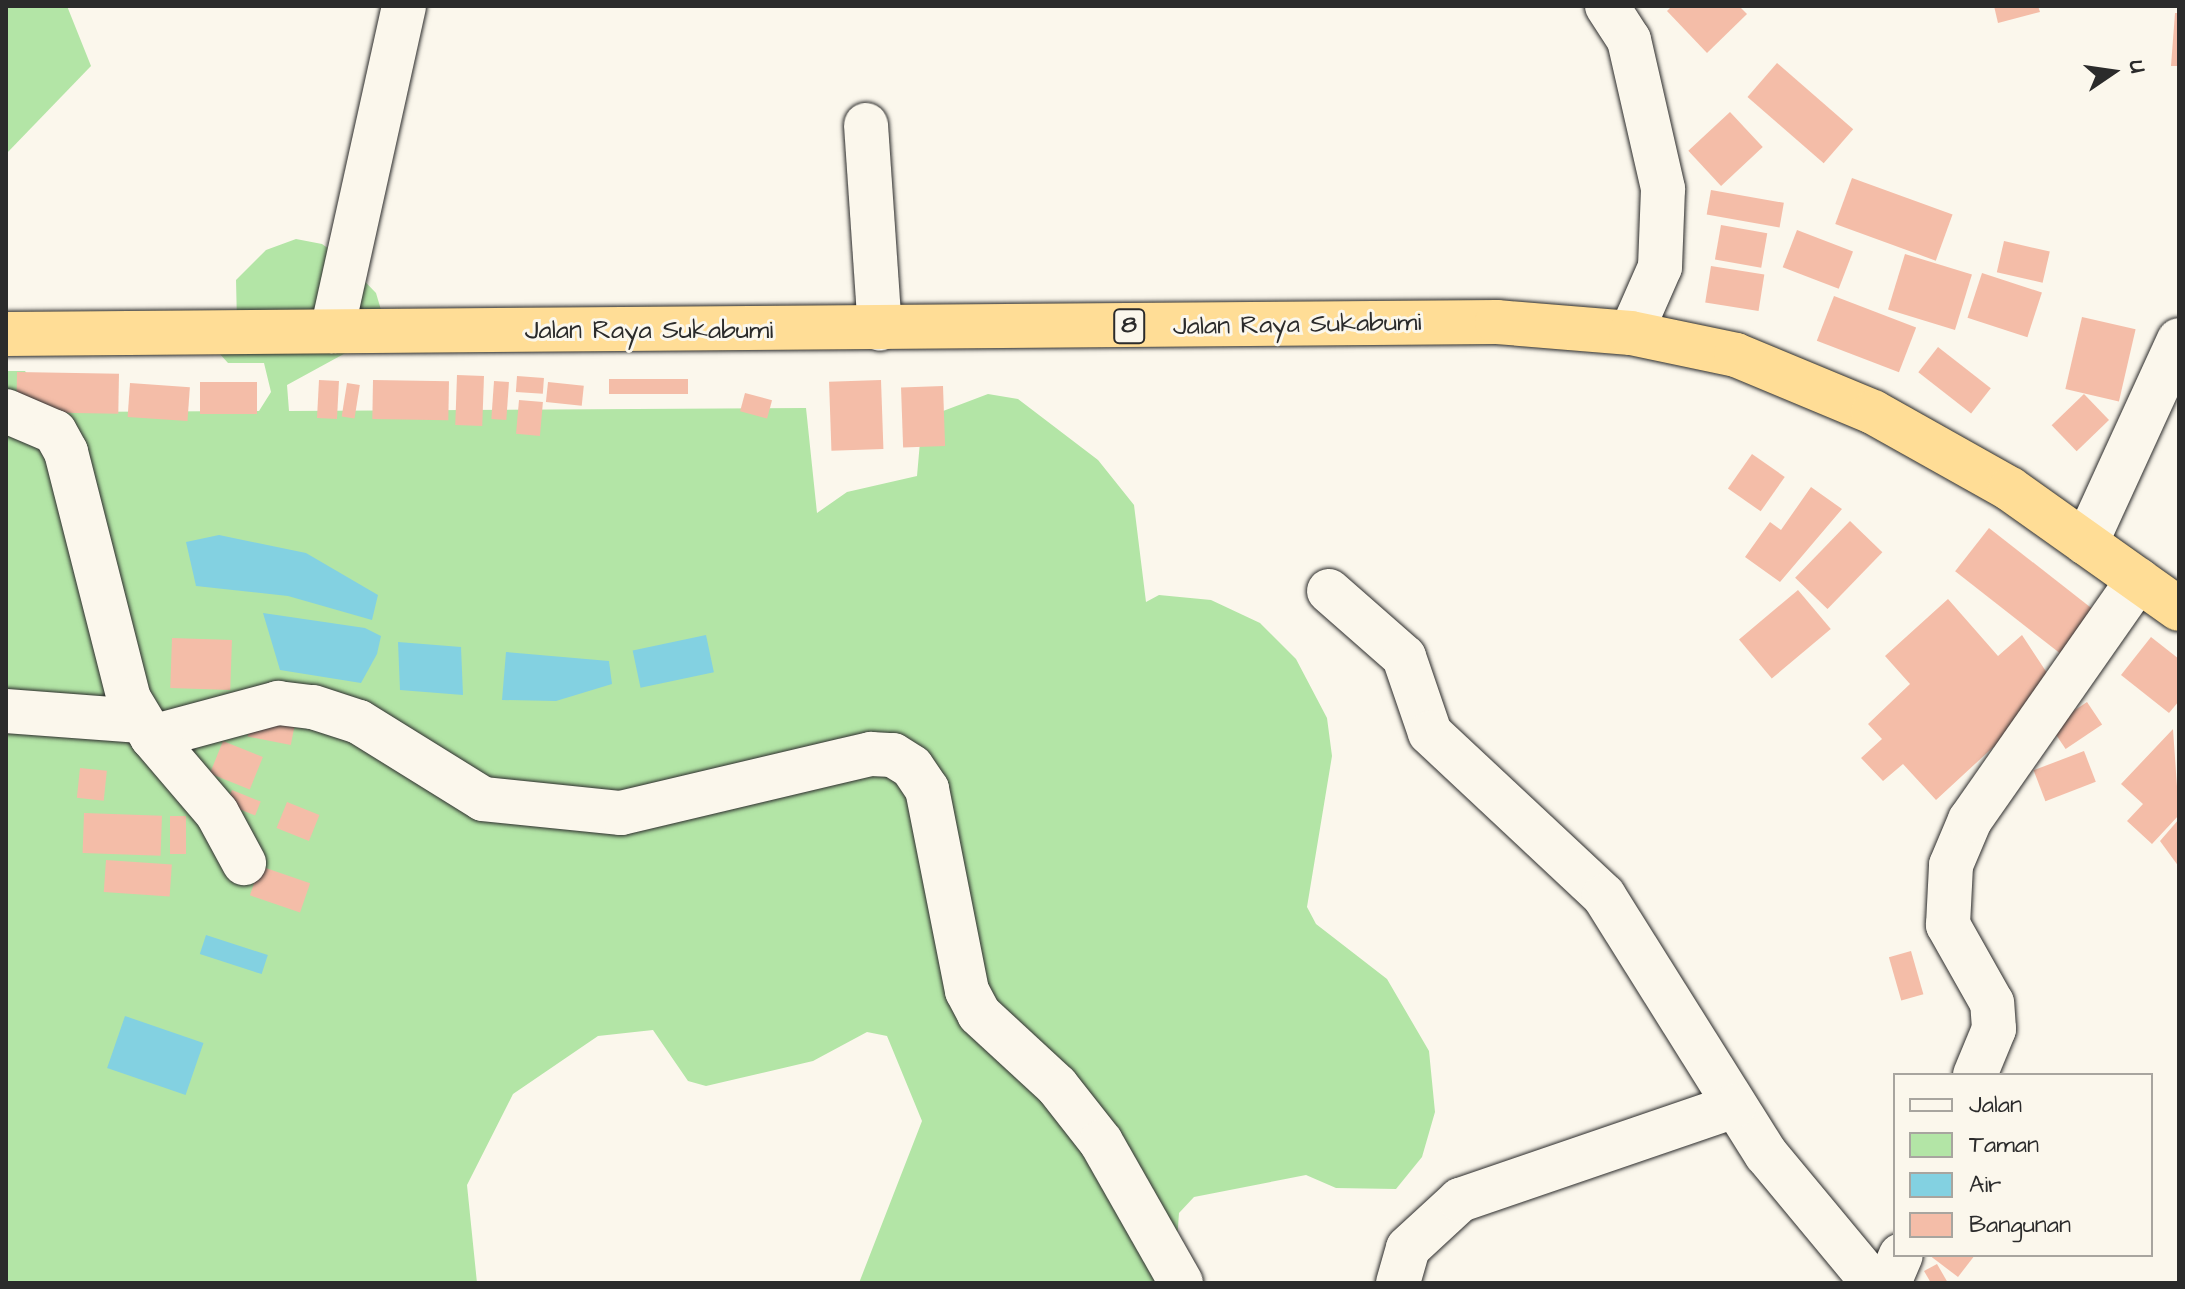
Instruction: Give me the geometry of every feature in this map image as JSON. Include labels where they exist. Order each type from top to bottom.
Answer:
[{"type":"highway","name":"Jalan Raya Sukabumi","points":[[6,334],[1497,322],[1631,333],[1736,355],[1873,412],[2010,489],[2179,609]]},
{"type":"street","points":[[332,331],[404,6]]},
{"type":"street","points":[[1607,6],[1629,40],[1663,189],[1660,267],[1631,333]]},
{"type":"street","points":[[866,125],[880,329]]},
{"type":"street","points":[[2086,543],[2179,340]]},
{"type":"street","points":[[6,411],[55,432],[66,452],[145,729],[217,813],[244,863]]},
{"type":"street","points":[[1976,1073],[1994,1029],[1992,1003],[1948,925],[1951,865],[1970,820],[2138,580]]},
{"type":"street","points":[[1329,591],[1404,657],[1430,733],[1604,896],[1734,1106],[1873,1283]]},
{"type":"street","points":[[6,711],[145,729],[278,703],[313,707],[359,722],[483,799],[621,813],[893,755],[927,789],[967,991],[979,1014],[1057,1086],[1101,1142],[1181,1283]]},
{"type":"street","points":[[1398,1283],[1408,1248],[1460,1200],[1734,1106]]},
{"type":"street","points":[[1889,1283],[1900,1257]]},
{"type":"green space","points":[[6,6],[67,6],[91,66],[6,154]]},
{"type":"green space","points":[[296,239],[322,244],[343,259],[376,293],[384,320],[362,344],[287,385],[289,411],[806,408],[817,513],[847,492],[917,476],[922,419],[988,394],[1018,399],[1098,460],[1134,505],[1146,602],[1159,595],[1211,600],[1260,623],[1296,659],[1327,718],[1332,756],[1307,907],[1316,924],[1387,979],[1429,1051],[1435,1112],[1422,1157],[1396,1189],[1336,1188],[1306,1175],[1194,1197],[1179,1213],[1174,1283],[859,1283],[922,1121],[887,1036],[867,1032],[813,1061],[706,1086],[688,1081],[653,1030],[598,1036],[513,1094],[467,1185],[477,1283],[6,1283],[6,371],[25,371],[55,412],[259,411],[271,392],[264,363],[228,363],[219,353],[237,323],[236,280],[266,250]]},
{"type":"water","points":[[219,535],[306,553],[378,595],[372,620],[288,596],[196,586],[186,542]]},
{"type":"water","points":[[263,613],[365,628],[381,636],[377,654],[361,683],[280,670]]},
{"type":"water","points":[[706,635],[714,672],[641,688],[633,651]]},
{"type":"water","points":[[398,642],[461,647],[463,695],[400,690]]},
{"type":"water","points":[[506,652],[609,661],[612,684],[556,701],[502,700]]},
{"type":"water","points":[[206,935],[268,955],[262,974],[200,954]]},
{"type":"water","points":[[125,1016],[203,1043],[186,1095],[107,1068]]},
{"type":"building","points":[[1672,6],[1739,6],[1747,14],[1707,53],[1667,11]]},
{"type":"building","points":[[1994,6],[2038,6],[2040,12],[1998,23]]},
{"type":"building","points":[[2175,13],[2179,13],[2179,66],[2171,66]]},
{"type":"building","points":[[1777,63],[1853,129],[1824,163],[1747,97]]},
{"type":"building","points":[[1730,112],[1763,147],[1721,186],[1688,151]]},
{"type":"building","points":[[1852,178],[1953,215],[1936,261],[1835,224]]},
{"type":"building","points":[[1711,190],[1784,203],[1780,227],[1707,215]]},
{"type":"building","points":[[1721,225],[1767,233],[1761,268],[1715,259]]},
{"type":"building","points":[[1797,230],[1853,252],[1839,289],[1783,267]]},
{"type":"building","points":[[2004,241],[2050,252],[2043,283],[1997,272]]},
{"type":"building","points":[[1905,254],[1972,274],[1955,330],[1888,309]]},
{"type":"building","points":[[1711,266],[1764,274],[1759,311],[1705,303]]},
{"type":"building","points":[[1982,273],[2042,292],[2027,337],[1967,318]]},
{"type":"building","points":[[1834,296],[1916,328],[1899,372],[1817,341]]},
{"type":"building","points":[[2082,317],[2136,329],[2119,401],[2065,389]]},
{"type":"building","points":[[1938,347],[1991,388],[1971,413],[1918,372]]},
{"type":"building","points":[[17,372],[119,374],[118,414],[16,412]]},
{"type":"building","points":[[457,375],[484,376],[482,426],[455,425]]},
{"type":"building","points":[[517,376],[544,378],[543,394],[516,392]]},
{"type":"building","points":[[609,379],[688,379],[688,394],[609,394]]},
{"type":"building","points":[[319,380],[339,381],[337,419],[317,418]]},
{"type":"building","points":[[373,380],[449,381],[448,420],[372,419]]},
{"type":"building","points":[[881,380],[883,449],[831,451],[829,382]]},
{"type":"building","points":[[494,381],[509,382],[506,420],[491,419]]},
{"type":"building","points":[[200,382],[257,382],[257,414],[200,414]]},
{"type":"building","points":[[548,382],[584,386],[582,406],[546,402]]},
{"type":"building","points":[[130,383],[190,387],[187,421],[128,417]]},
{"type":"building","points":[[347,383],[360,385],[355,419],[342,417]]},
{"type":"building","points":[[943,386],[945,446],[903,447],[901,387]]},
{"type":"building","points":[[745,393],[772,400],[767,419],[740,411]]},
{"type":"building","points":[[2084,394],[2109,420],[2077,451],[2052,425]]},
{"type":"building","points":[[519,400],[543,402],[540,436],[516,434]]},
{"type":"building","points":[[1752,454],[1785,477],[1761,511],[1728,488]]},
{"type":"building","points":[[1811,487],[1842,509],[1780,582],[1745,557],[1770,522],[1781,530]]},
{"type":"building","points":[[1850,521],[1882,552],[1827,609],[1795,578]]},
{"type":"building","points":[[1989,528],[2101,615],[2067,659],[1955,571]]},
{"type":"building","points":[[1798,590],[1831,629],[1772,679],[1739,639]]},
{"type":"building","points":[[1948,599],[1998,656],[2022,635],[2051,679],[2041,703],[1936,800],[1903,764],[1883,781],[1861,758],[1882,739],[1868,724],[1910,684],[1885,656]]},
{"type":"building","points":[[2151,637],[2179,659],[2179,701],[2169,713],[2121,675]]},
{"type":"building","points":[[172,638],[232,640],[230,690],[170,688]]},
{"type":"building","points":[[2087,702],[2102,724],[2066,749],[2051,727]]},
{"type":"building","points":[[252,714],[295,722],[291,745],[248,737]]},
{"type":"building","points":[[2173,729],[2179,815],[2152,844],[2127,821],[2143,804],[2121,784]]},
{"type":"building","points":[[223,741],[263,757],[250,790],[210,773]]},
{"type":"building","points":[[2084,751],[2096,782],[2045,801],[2034,770]]},
{"type":"building","points":[[80,768],[107,771],[104,801],[77,798]]},
{"type":"building","points":[[232,790],[261,802],[255,816],[226,804]]},
{"type":"building","points":[[287,802],[319,815],[309,841],[277,828]]},
{"type":"building","points":[[84,813],[162,816],[161,856],[83,853]]},
{"type":"building","points":[[170,816],[186,816],[186,854],[170,854]]},
{"type":"building","points":[[2179,819],[2179,867],[2160,841]]},
{"type":"building","points":[[106,860],[172,865],[170,897],[104,892]]},
{"type":"building","points":[[260,866],[310,883],[300,913],[250,895]]},
{"type":"building","points":[[1911,951],[1923,994],[1901,1001],[1889,957]]},
{"type":"building","points":[[1932,1257],[1973,1257],[1958,1277]]},
{"type":"building","points":[[1937,1264],[1948,1283],[1931,1283],[1924,1271]]}]
